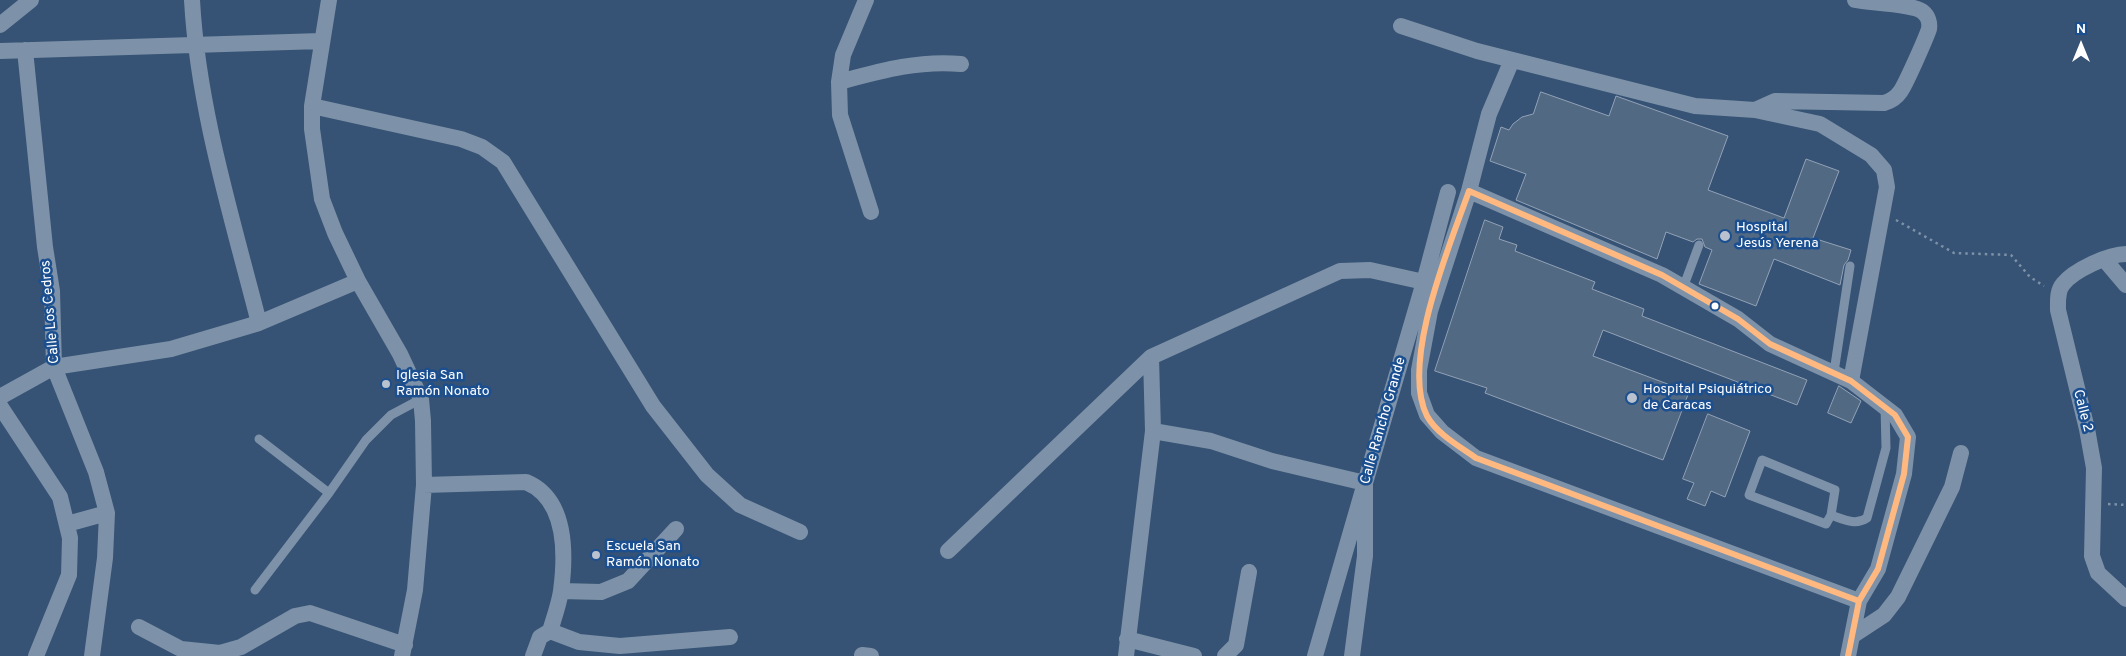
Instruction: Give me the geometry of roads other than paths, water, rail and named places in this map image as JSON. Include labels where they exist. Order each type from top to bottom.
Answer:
[{"type":"street","points":[[0,26],[31,0]]},
{"type":"street","points":[[192,0],[195,44],[218,159],[259,323]]},
{"type":"street","points":[[139,627],[181,649],[220,653],[241,646],[296,616],[310,613],[403,650],[416,590],[424,485],[424,421],[421,399],[400,354],[358,281],[335,233],[322,199],[312,130],[312,106],[329,0]]},
{"type":"street","points":[[866,0],[843,55],[840,82],[840,115],[871,212]]},
{"type":"street","points":[[1755,110],[1775,101],[1884,103],[1892,100],[1901,92],[1929,29],[1927,18],[1923,12],[1911,7],[1855,0]]},
{"type":"street","points":[[1401,26],[1477,51],[1695,106],[1755,110],[1820,124],[1872,155],[1884,170],[1887,187],[1851,381]]},
{"type":"street","points":[[0,51],[321,41]]},
{"type":"street","name":"Calle Los Cedros","points":[[25,50],[45,248],[52,292],[54,367],[96,472],[107,513],[105,558],[92,656]]},
{"type":"street","points":[[1512,60],[1488,114],[1469,191],[1430,311],[1419,370],[1420,393],[1427,416],[1442,432],[1476,458],[1859,601]]},
{"type":"street","points":[[840,82],[901,66],[938,62],[961,64]]},
{"type":"street","points":[[312,106],[462,138],[482,147],[503,162],[653,406],[708,475],[740,505],[800,532]]},
{"type":"street","points":[[1469,191],[1662,275],[1738,319],[1770,344],[1851,381],[1895,415],[1908,437],[1904,474],[1878,569],[1859,601],[1848,656]]},
{"type":"street","name":"Calle Rancho Grande","points":[[1352,656],[1364,556],[1364,482],[1424,282],[1448,192]]},
{"type":"street","points":[[2126,254],[2112,255],[2104,259],[2126,285]]},
{"type":"street","name":"Calle 2","points":[[2104,259],[2069,277],[2062,285],[2058,295],[2058,310],[2087,429],[2094,468],[2092,556],[2098,573],[2126,599]]},
{"type":"street","points":[[948,551],[1151,358],[1340,271],[1370,270],[1424,282]]},
{"type":"street","points":[[0,398],[54,367],[171,350],[259,323],[358,281]]},
{"type":"street","points":[[1126,656],[1153,431],[1151,358]]},
{"type":"street","points":[[0,406],[60,497],[70,538],[69,576],[36,656]]},
{"type":"street","points":[[1153,431],[1211,441],[1272,461],[1364,482],[1315,656]]},
{"type":"street","points":[[1852,636],[1884,615],[1898,596],[1952,487],[1961,453]]},
{"type":"street","points":[[424,485],[526,482],[537,486],[556,512],[563,534],[561,591],[550,632],[540,638],[533,656]]},
{"type":"street","points":[[67,524],[107,513]]},
{"type":"street","points":[[561,591],[601,592],[628,581],[676,529]]},
{"type":"street","points":[[1225,656],[1236,645],[1249,572]]},
{"type":"street","points":[[550,632],[578,642],[620,646],[730,637]]},
{"type":"street","points":[[1128,639],[1194,656]]},
{"type":"street","points":[[862,655],[871,656]]},
{"type":"lane","points":[[1683,288],[1698,246]]},
{"type":"lane","points":[[1834,372],[1850,266]]},
{"type":"lane","points":[[256,590],[377,426],[391,415],[421,399]]},
{"type":"lane","points":[[1831,515],[1852,522],[1861,522],[1867,518],[1886,448],[1885,406]]},
{"type":"lane","points":[[259,439],[329,493]]},
{"type":"lane","points":[[1762,460],[1836,490],[1831,515],[1826,524],[1750,495],[1762,460]]},
{"type":"place","name":"Hospital Jesús Yerena","points":[[1725,236]]},
{"type":"place","name":"Iglesia San Ramón Nonato","points":[[386,384]]},
{"type":"place","name":"Hospital Psiquiátrico de Caracas","points":[[1632,398]]},
{"type":"place","name":"Escuela San Ramón Nonato","points":[[596,555]]}]
